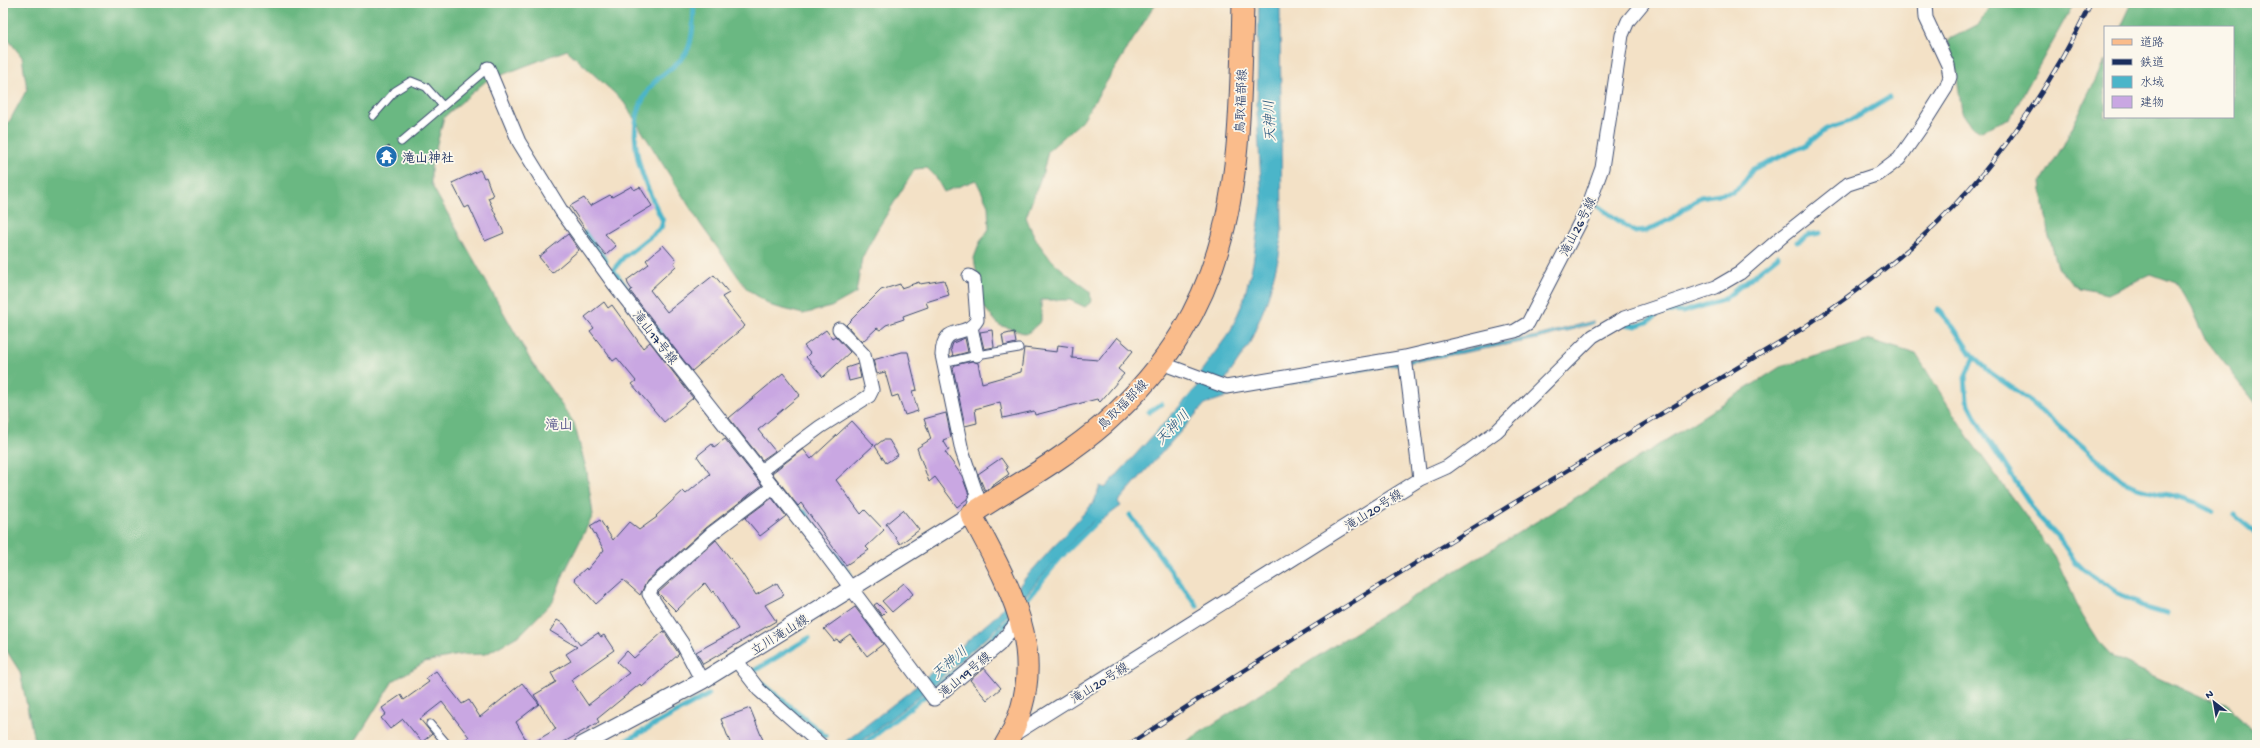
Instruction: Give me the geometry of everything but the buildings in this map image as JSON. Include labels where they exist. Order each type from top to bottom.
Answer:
[{"type":"main road","name":"鳥取福部線","points":[[971,514],[1085,440],[1122,406],[1161,362],[1188,322],[1203,292],[1219,252],[1226,225],[1240,136],[1243,3]]},
{"type":"main road","points":[[971,514],[1009,586],[1020,615],[1026,640],[1027,676],[1022,706],[1007,742]]},
{"type":"street","name":"滝山26号線","points":[[1405,357],[1515,331],[1528,323],[1588,207],[1602,168],[1622,35],[1628,21],[1643,3]]},
{"type":"street","name":"滝山20号線","points":[[1007,742],[1420,479],[1447,467],[1497,431],[1593,336],[1624,318],[1716,287],[1740,273],[1785,234],[1848,184],[1879,174],[1899,160],[1942,94],[1950,77],[1948,65],[1940,45],[1930,32],[1926,18],[1925,3]]},
{"type":"street","name":"滝山17号線","points":[[488,68],[519,142],[562,212],[614,284],[773,486],[850,589]]},
{"type":"street","points":[[969,276],[974,280],[978,313],[977,320],[971,327],[948,336],[942,342],[943,363],[962,451],[977,495],[971,514]]},
{"type":"street","points":[[971,327],[977,355]]},
{"type":"street","points":[[761,471],[820,427],[868,396],[872,390],[864,355],[838,329]]},
{"type":"street","points":[[1161,362],[1222,387],[1405,357],[1420,479]]},
{"type":"street","points":[[702,681],[682,643],[649,594],[652,587],[711,534],[773,486]]},
{"type":"street","name":"立川滝山線","points":[[582,745],[702,681],[971,514]]},
{"type":"street","name":"滝山19号線","points":[[850,589],[934,699],[999,645],[1020,615]]},
{"type":"street","points":[[736,660],[759,690],[821,745]]},
{"type":"lane","points":[[401,142],[488,68]]},
{"type":"lane","points":[[373,116],[395,91],[411,81],[426,87],[443,106]]},
{"type":"lane","points":[[943,363],[977,355],[1019,348]]},
{"type":"lane","points":[[430,724],[448,745]]},
{"type":"green space","points":[[3,3],[1156,3],[1082,121],[1048,151],[1043,172],[1026,217],[1031,230],[1044,251],[1069,275],[1090,291],[1091,302],[1085,307],[1070,300],[1041,300],[1041,321],[1027,334],[999,325],[982,305],[974,258],[980,242],[989,229],[988,205],[976,180],[944,192],[935,176],[927,168],[915,169],[877,230],[862,258],[856,293],[831,307],[803,314],[772,306],[747,289],[701,225],[623,101],[567,50],[486,81],[444,117],[431,167],[431,184],[531,361],[574,423],[587,472],[593,515],[564,573],[553,601],[521,634],[486,654],[458,655],[425,662],[393,681],[353,745],[35,745],[20,672],[3,645],[3,447],[7,434],[8,414],[6,400],[3,394],[3,133],[27,89],[22,57],[3,33]]},
{"type":"green space","points":[[1992,3],[2074,3],[2010,118],[1979,131],[1971,126],[1962,112],[1956,70],[1948,40],[1979,24]]},
{"type":"green space","points":[[2132,3],[2257,3],[2257,405],[2204,337],[2191,308],[2176,283],[2151,274],[2108,294],[2079,288],[2059,270],[2048,233],[2041,182],[2063,146],[2104,62],[2104,118],[2234,118],[2234,26],[2121,26]]},
{"type":"green space","points":[[1870,340],[1916,354],[1970,440],[2055,556],[2082,615],[2099,642],[2114,658],[2202,698],[2227,703],[2242,723],[2257,733],[2257,745],[1181,745],[1341,641],[1585,492],[1780,367]]},
{"type":"water","name":"天神川","points":[[1259,3],[1280,3],[1282,230],[1279,256],[1267,301],[1249,345],[1218,391],[1228,393],[1537,336],[1593,321],[1593,324],[1538,339],[1232,395],[1205,404],[1118,502],[1121,506],[1098,523],[1094,520],[1062,553],[998,627],[933,685],[861,742],[857,745],[841,745],[909,692],[997,615],[1026,577],[1094,502],[1100,486],[1105,488],[1198,386],[1202,370],[1230,332],[1243,302],[1253,263],[1262,201],[1257,111]]},
{"type":"waterway","points":[[680,358],[613,270],[624,257],[661,228],[663,221],[647,188],[637,153],[635,135],[637,118],[642,101],[652,85],[684,56],[690,45],[694,3]]},
{"type":"waterway","points":[[1599,207],[1635,232],[1646,231],[1669,220],[1700,197],[1733,192],[1740,187],[1753,169],[1806,145],[1826,129],[1850,121],[1889,98]]},
{"type":"waterway","points":[[585,233],[606,261]]},
{"type":"waterway","points":[[1797,242],[1809,235],[1820,233]]},
{"type":"waterway","points":[[1625,324],[1636,326],[1648,322],[1657,314],[1668,311],[1682,312],[1723,300],[1778,256]]},
{"type":"waterway","points":[[1938,310],[1953,327],[1971,354],[1991,373],[2029,400],[2124,482],[2135,487],[2191,501],[2213,511]]},
{"type":"waterway","points":[[1974,357],[1965,377],[1967,400],[1982,430],[2038,516],[2058,537],[2076,562],[2084,570],[2119,593],[2146,608],[2166,614]]},
{"type":"waterway","points":[[1149,412],[1161,404]]},
{"type":"waterway","points":[[796,505],[802,513],[804,512],[850,575]]},
{"type":"waterway","points":[[1130,515],[1197,606]]},
{"type":"waterway","points":[[2234,515],[2257,534]]},
{"type":"waterway","points":[[1021,607],[1061,557],[1101,517]]},
{"type":"waterway","name":"天神川","points":[[863,745],[960,668],[1013,616]]},
{"type":"waterway","points":[[683,634],[701,666]]},
{"type":"waterway","points":[[809,638],[752,672],[762,683],[825,736]]},
{"type":"waterway","points":[[618,745],[708,695]]},
{"type":"railway","points":[[1128,745],[1380,585],[1803,328],[1879,274],[1921,238],[1947,213],[1995,158],[2038,98],[2075,35],[2091,3]]},
{"type":"place","name":"滝山神社","points":[[386,157]]},
{"type":"district","name":"滝山","points":[[559,424]]}]
